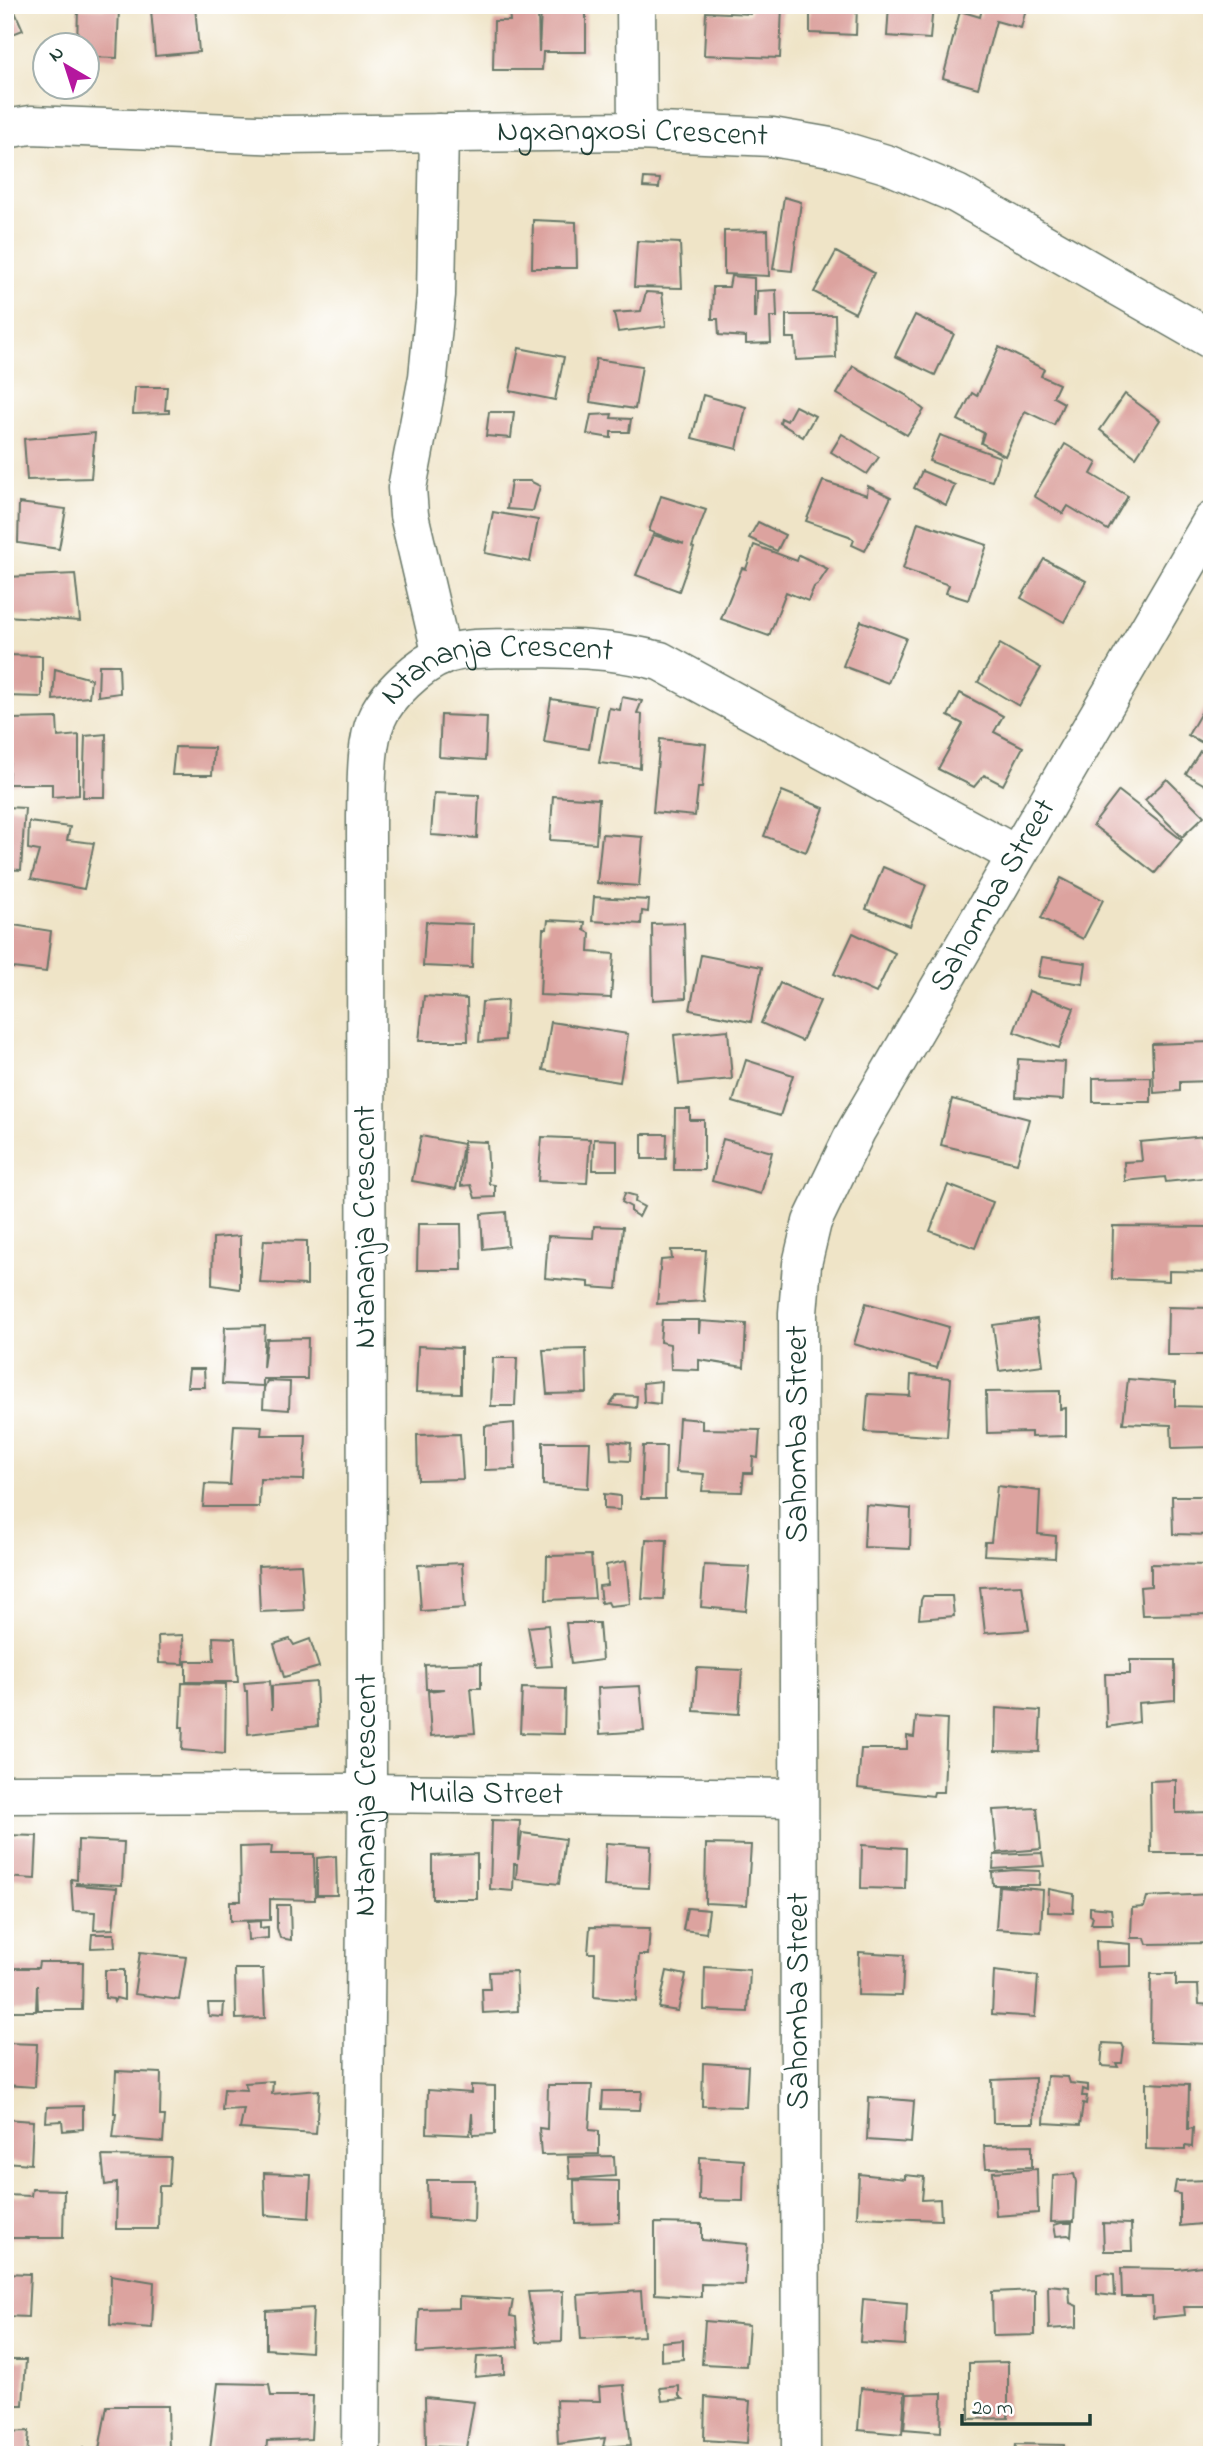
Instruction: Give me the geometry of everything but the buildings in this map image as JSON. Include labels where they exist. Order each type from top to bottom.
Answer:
[{"type":"street","points":[[636,5],[638,131]]},
{"type":"street","name":"Ngxangxosi Crescent","points":[[5,129],[31,125],[283,135],[638,131],[772,137],[830,147],[889,165],[957,194],[1212,340]]},
{"type":"street","points":[[439,133],[435,309],[428,377],[407,488],[409,515],[442,656]]},
{"type":"street","name":"Sahomba Street","points":[[801,2455],[798,1313],[802,1264],[812,1222],[856,1131],[1212,521]]},
{"type":"street","name":"Ntananja Crescent","points":[[361,2455],[367,1793],[367,765],[376,720],[391,696],[407,679],[442,656],[467,649],[577,647],[623,652],[660,661],[1016,855]]},
{"type":"street","name":"Muila Street","points":[[5,1794],[367,1793],[798,1798]]}]
